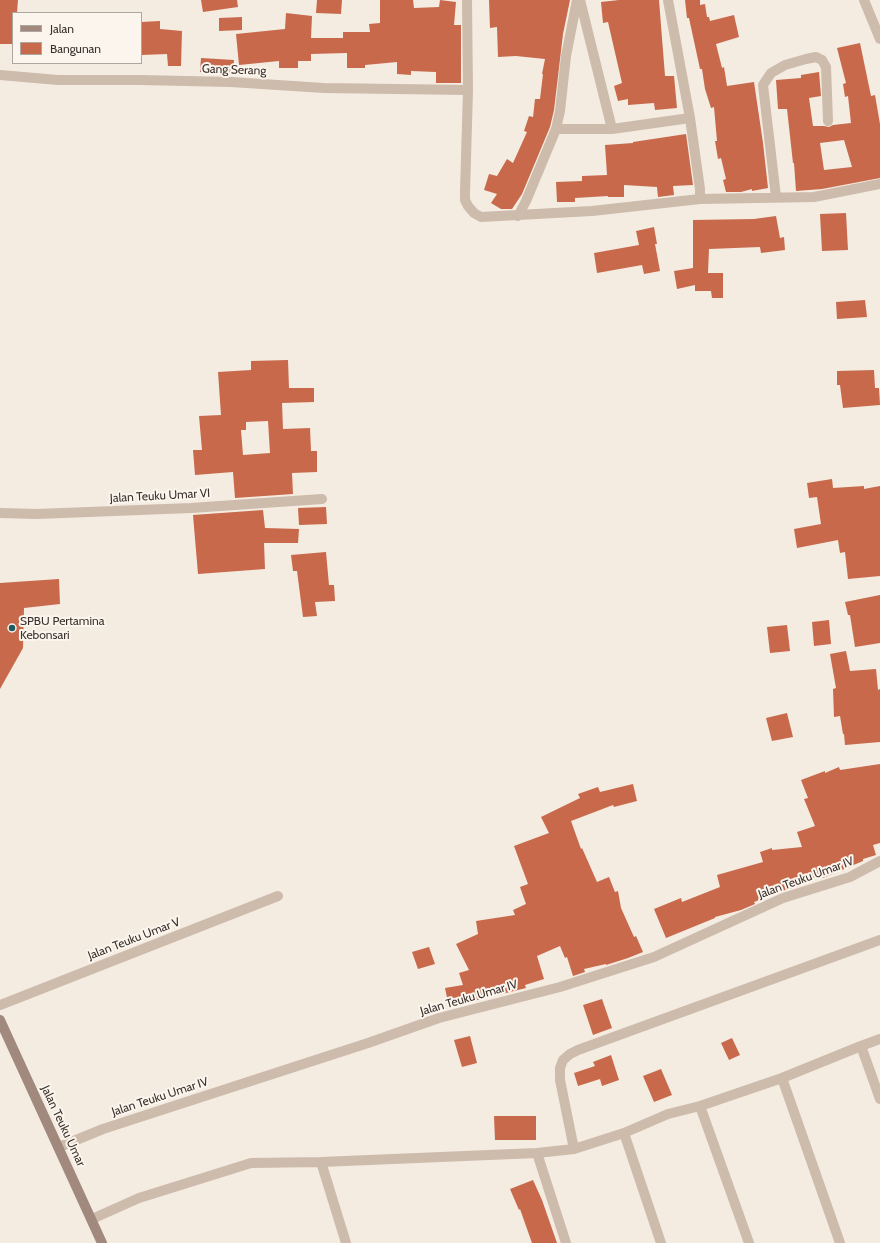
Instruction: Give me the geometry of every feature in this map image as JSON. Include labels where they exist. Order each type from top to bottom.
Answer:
[{"type":"street","points":[[467,0],[468,90],[465,192],[468,206],[474,213],[481,217],[592,211],[700,199],[814,197],[880,184]]},
{"type":"street","points":[[518,216],[526,201],[556,129],[560,111],[566,56],[579,0]]},
{"type":"street","points":[[579,0],[612,129]]},
{"type":"street","points":[[668,0],[690,118],[700,189],[700,199]]},
{"type":"street","points":[[864,0],[880,40]]},
{"type":"street","points":[[776,197],[763,85],[771,73],[785,65],[806,58],[816,57],[822,60],[826,67],[828,121]]},
{"type":"street","name":"Gang Serang","points":[[0,75],[58,80],[231,82],[324,88],[468,90]]},
{"type":"street","points":[[556,129],[612,129],[690,118]]},
{"type":"street","name":"Jalan Teuku Umar VI","points":[[0,513],[37,514],[191,508],[322,499]]},
{"type":"street","name":"Jalan Teuku Umar IV","points":[[59,1147],[103,1129],[368,1043],[439,1018],[560,986],[654,957],[783,898],[850,878],[880,861]]},
{"type":"street","name":"Jalan Teuku Umar V","points":[[0,1004],[278,896]]},
{"type":"street","points":[[574,1149],[560,1080],[560,1068],[563,1060],[570,1054],[880,940]]},
{"type":"street","name":"Jalan Teuku Umar","points":[[0,1020],[102,1243]]},
{"type":"street","points":[[92,1219],[139,1198],[250,1163],[321,1162],[537,1153],[574,1149],[624,1133],[668,1114],[700,1106],[782,1078],[880,1039]]},
{"type":"street","points":[[861,1046],[880,1099]]},
{"type":"street","points":[[782,1078],[840,1243]]},
{"type":"street","points":[[700,1106],[749,1243]]},
{"type":"street","points":[[624,1133],[661,1243]]},
{"type":"street","points":[[537,1153],[566,1243]]},
{"type":"street","points":[[321,1162],[346,1243]]},
{"type":"building","points":[[0,0],[18,0],[17,12],[12,12],[12,44],[0,44]]},
{"type":"building","points":[[201,0],[237,0],[238,7],[203,12]]},
{"type":"building","points":[[317,0],[342,0],[341,14],[316,13]]},
{"type":"building","points":[[380,0],[413,0],[414,8],[439,7],[440,0],[456,2],[454,25],[461,25],[461,83],[436,83],[436,72],[411,71],[411,75],[397,74],[397,62],[365,65],[365,68],[347,68],[347,53],[311,54],[311,61],[298,61],[298,68],[279,68],[279,61],[239,65],[236,34],[285,29],[286,13],[312,16],[311,38],[343,38],[343,32],[370,32],[369,24],[380,23]]},
{"type":"building","points":[[489,0],[570,0],[563,34],[554,110],[550,127],[522,194],[512,209],[501,209],[491,203],[497,194],[484,190],[489,174],[497,176],[507,159],[513,163],[527,132],[524,131],[529,116],[533,117],[535,99],[540,99],[545,59],[516,56],[498,57],[497,27],[490,28]]},
{"type":"building","points":[[619,0],[659,0],[665,76],[674,76],[677,108],[655,110],[654,103],[628,105],[628,99],[618,101],[614,86],[622,83],[608,22],[603,23],[601,2]]},
{"type":"building","points":[[685,0],[700,0],[700,5],[705,4],[707,17],[709,17],[710,21],[734,15],[739,37],[716,44],[722,68],[724,67],[727,86],[754,82],[768,188],[752,191],[752,189],[741,192],[726,192],[723,180],[726,179],[721,158],[718,159],[715,141],[717,141],[714,107],[711,108],[705,89],[702,69],[700,69],[689,18],[687,18]]},
{"type":"building","points":[[242,17],[242,30],[219,31],[219,18]]},
{"type":"building","points":[[160,21],[160,29],[182,31],[181,66],[168,66],[167,54],[142,55],[142,22]]},
{"type":"building","points":[[860,43],[871,96],[875,95],[880,124],[880,178],[822,189],[796,191],[787,109],[778,109],[776,80],[801,78],[801,75],[819,72],[821,96],[809,98],[813,126],[829,127],[833,125],[851,123],[848,96],[845,97],[843,84],[846,83],[837,48]],"holes":[[[844,140],[852,167],[824,170],[820,143]]]},
{"type":"building","points":[[201,58],[234,60],[233,74],[200,72]]},
{"type":"building","points":[[686,134],[693,185],[673,186],[674,195],[658,197],[657,187],[624,185],[624,197],[608,196],[575,198],[575,202],[557,202],[556,182],[582,181],[582,176],[607,175],[605,145],[633,143]]},
{"type":"building","points":[[846,213],[848,250],[822,251],[820,214]]},
{"type":"building","points":[[776,216],[780,238],[784,237],[785,250],[761,253],[760,247],[709,249],[708,273],[723,273],[723,298],[712,298],[711,291],[695,291],[695,285],[677,289],[674,271],[693,268],[693,220],[754,219]]},
{"type":"building","points":[[654,227],[657,244],[655,244],[660,271],[644,274],[642,265],[597,273],[594,253],[639,245],[636,231]]},
{"type":"building","points":[[865,300],[867,317],[837,319],[836,302]]},
{"type":"building","points":[[288,360],[289,388],[314,388],[314,402],[282,403],[283,429],[310,428],[311,451],[317,451],[317,472],[292,473],[293,494],[235,498],[233,472],[195,475],[193,450],[202,450],[199,416],[221,415],[218,372],[251,370],[251,361]],"holes":[[[268,421],[270,453],[243,455],[241,430],[246,430],[246,422]]]},
{"type":"building","points":[[874,370],[875,388],[879,388],[880,405],[843,408],[840,385],[837,385],[837,371]]},
{"type":"building","points":[[832,479],[833,488],[864,486],[864,489],[880,486],[880,576],[848,579],[845,552],[840,553],[838,540],[797,548],[794,529],[821,524],[817,497],[809,498],[807,483]]},
{"type":"building","points":[[326,507],[327,524],[299,525],[298,508]]},
{"type":"building","points":[[263,510],[265,528],[299,529],[298,543],[264,543],[265,569],[198,574],[193,515]]},
{"type":"building","points":[[326,552],[329,585],[334,585],[335,601],[315,602],[317,616],[303,617],[297,571],[293,571],[291,555]]},
{"type":"building","name":"SPBU Pertamina Kebonsari","points":[[59,579],[60,604],[24,608],[23,648],[0,689],[0,583]]},
{"type":"building","points":[[880,595],[880,643],[855,647],[850,615],[848,615],[845,602]]},
{"type":"building","points":[[829,620],[831,644],[814,646],[812,622]]},
{"type":"building","points":[[787,625],[790,651],[770,653],[767,627]]},
{"type":"building","points":[[846,651],[850,671],[876,669],[878,690],[880,689],[880,742],[845,745],[840,716],[834,717],[833,689],[836,688],[830,654]]},
{"type":"building","points":[[787,713],[793,737],[772,741],[766,718]]},
{"type":"building","points":[[880,764],[880,843],[873,845],[876,855],[863,859],[863,861],[823,878],[822,875],[799,883],[800,886],[754,902],[755,904],[741,910],[715,917],[666,938],[654,909],[681,898],[682,902],[720,887],[717,875],[763,862],[760,852],[772,848],[772,850],[802,847],[797,832],[815,826],[804,799],[808,798],[801,780],[839,767],[840,770]]},
{"type":"building","points":[[633,784],[637,801],[614,807],[613,805],[571,821],[581,849],[582,848],[597,882],[609,877],[615,892],[618,891],[621,908],[634,937],[636,936],[643,952],[606,965],[584,969],[585,972],[573,976],[567,957],[565,958],[560,946],[537,956],[544,979],[525,985],[526,988],[449,1007],[445,988],[463,985],[459,973],[469,970],[456,944],[478,934],[476,921],[515,915],[513,910],[526,904],[520,887],[528,884],[514,846],[549,833],[541,817],[580,798],[578,794],[598,787],[600,792]]},
{"type":"building","points":[[429,947],[435,964],[418,969],[412,952]]},
{"type":"building","points":[[602,999],[612,1028],[593,1035],[583,1005]]},
{"type":"building","points":[[470,1036],[477,1063],[462,1067],[454,1040]]},
{"type":"building","points":[[732,1038],[740,1055],[729,1060],[721,1043]]},
{"type":"building","points":[[611,1055],[619,1080],[602,1086],[600,1079],[578,1086],[574,1073],[595,1066],[593,1062]]},
{"type":"building","points":[[661,1069],[672,1095],[654,1102],[643,1076]]},
{"type":"building","points":[[494,1116],[536,1116],[536,1140],[495,1140]]},
{"type":"building","points":[[533,1180],[542,1200],[557,1243],[532,1243],[520,1209],[519,1210],[510,1189]]},
{"type":"place","name":"SPBU Pertamina Kebonsari","points":[[12,628]]}]
